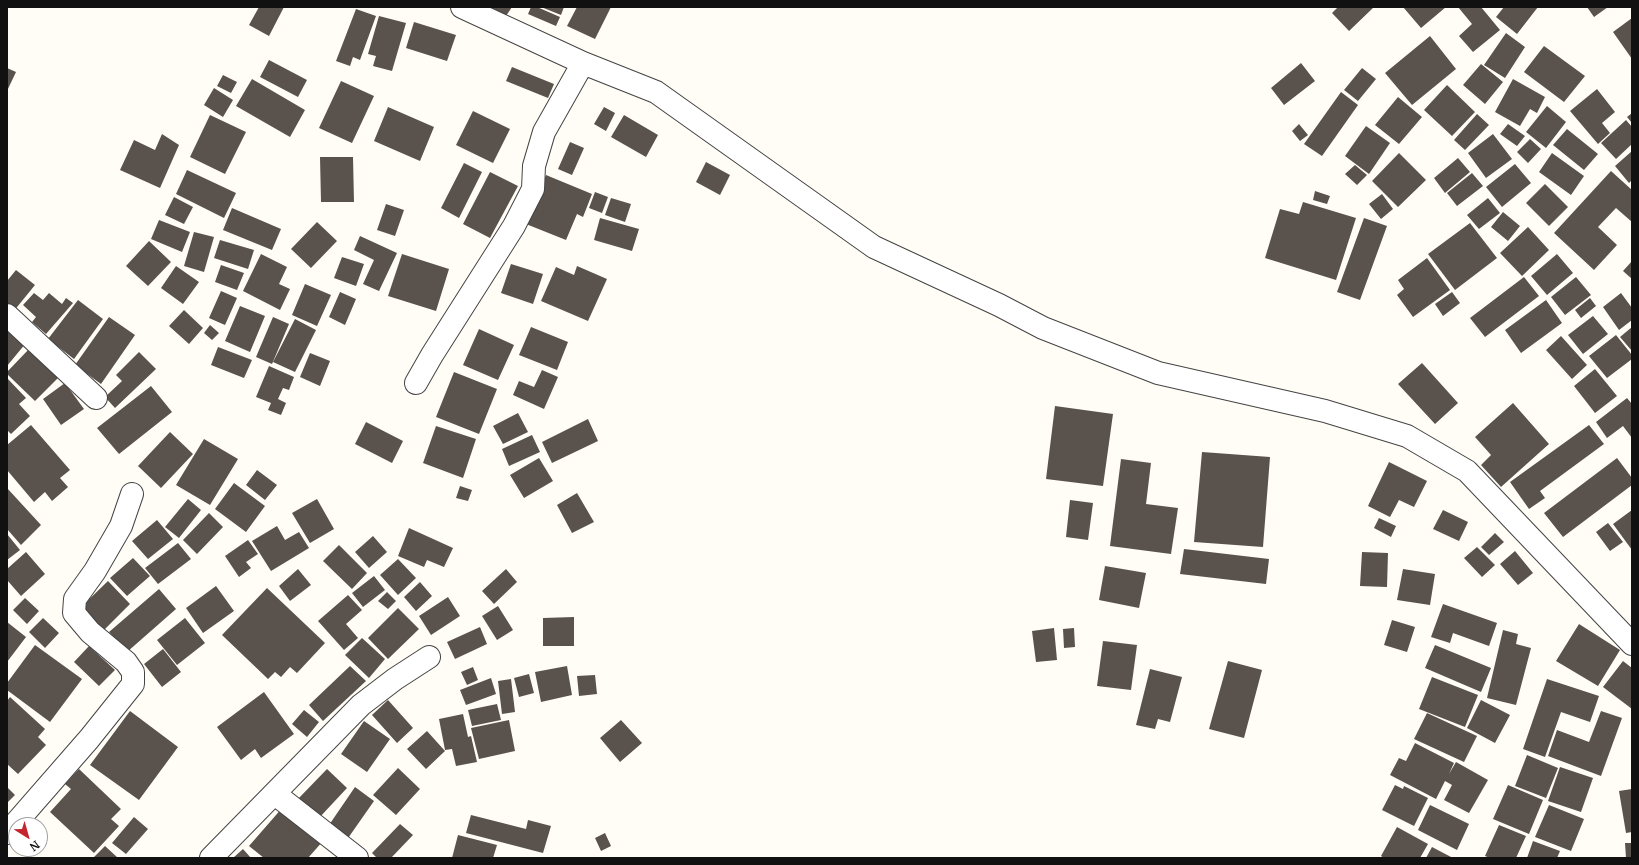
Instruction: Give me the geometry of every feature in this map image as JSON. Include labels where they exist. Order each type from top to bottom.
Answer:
[{"type":"street","points":[[462,7],[583,63],[656,92],[874,247],[1000,305],[1043,328],[1158,373],[1325,411],[1407,436],[1467,471],[1632,644]]},
{"type":"street","points":[[416,383],[432,355],[514,226],[533,189],[534,166],[544,132],[583,63]]},
{"type":"street","points":[[7,315],[96,398]]},
{"type":"street","points":[[7,833],[89,739],[133,684],[133,672],[126,662],[90,632],[74,613],[75,599],[95,571],[121,526],[132,494]]},
{"type":"street","points":[[211,858],[360,705],[394,679],[429,657]]},
{"type":"street","points":[[275,794],[357,858]]},
{"type":"building","points":[[259,7],[284,7],[269,36],[249,25]]},
{"type":"building","points":[[486,7],[512,7],[504,19]]},
{"type":"building","points":[[531,7],[537,7],[560,17],[556,26],[528,14]]},
{"type":"building","points":[[541,7],[564,7],[561,15]]},
{"type":"building","points":[[577,7],[611,7],[595,39],[567,26]]},
{"type":"building","points":[[1338,7],[1374,7],[1349,31],[1332,13]]},
{"type":"building","points":[[1403,7],[1446,7],[1421,28]]},
{"type":"building","points":[[1458,7],[1481,7],[1500,30],[1473,52],[1459,36],[1472,24]]},
{"type":"building","points":[[1504,7],[1538,7],[1517,34],[1496,17]]},
{"type":"building","points":[[1587,7],[1608,7],[1594,17]]},
{"type":"building","points":[[356,9],[376,16],[360,60],[353,57],[350,66],[336,61]]},
{"type":"building","points":[[379,16],[406,23],[392,71],[373,66],[376,56],[368,54]]},
{"type":"building","points":[[1632,18],[1632,59],[1613,32]]},
{"type":"building","points":[[414,22],[456,35],[447,61],[406,48]]},
{"type":"building","points":[[1506,33],[1525,47],[1505,78],[1484,65]]},
{"type":"building","points":[[1430,36],[1456,69],[1412,105],[1385,73]]},
{"type":"building","points":[[1544,46],[1585,76],[1564,102],[1524,72]]},
{"type":"building","points":[[269,60],[307,80],[298,97],[260,77]]},
{"type":"building","points":[[1301,63],[1315,81],[1284,105],[1271,88]]},
{"type":"building","points":[[1481,64],[1503,82],[1485,104],[1463,85]]},
{"type":"building","points":[[512,67],[554,84],[548,98],[506,81]]},
{"type":"building","points":[[7,68],[16,72],[7,91]]},
{"type":"building","points":[[1362,68],[1376,79],[1358,101],[1344,90]]},
{"type":"building","points":[[223,75],[237,82],[231,93],[217,86]]},
{"type":"building","points":[[252,79],[305,110],[290,137],[236,106]]},
{"type":"building","points":[[1513,79],[1545,97],[1537,113],[1530,109],[1520,126],[1495,112]]},
{"type":"building","points":[[341,81],[374,96],[352,143],[319,128]]},
{"type":"building","points":[[1447,85],[1475,112],[1452,136],[1424,110]]},
{"type":"building","points":[[214,88],[233,100],[223,117],[204,105]]},
{"type":"building","points":[[1597,89],[1615,112],[1602,123],[1610,133],[1598,144],[1570,111]]},
{"type":"building","points":[[1341,92],[1358,105],[1322,156],[1304,144]]},
{"type":"building","points":[[1398,97],[1422,117],[1399,144],[1375,125]]},
{"type":"building","points":[[1547,106],[1566,122],[1546,148],[1526,132]]},
{"type":"building","points":[[388,107],[434,127],[420,161],[374,141]]},
{"type":"building","points":[[604,107],[615,113],[606,131],[594,124]]},
{"type":"building","points":[[473,111],[510,129],[493,163],[456,145]]},
{"type":"building","points":[[1632,113],[1632,123],[1627,117]]},
{"type":"building","points":[[1477,114],[1489,125],[1465,150],[1454,140]]},
{"type":"building","points":[[210,115],[246,132],[225,174],[190,157]]},
{"type":"building","points":[[624,115],[658,135],[646,157],[611,137]]},
{"type":"building","points":[[1626,120],[1632,127],[1632,144],[1616,159],[1601,143]]},
{"type":"building","points":[[1299,124],[1308,135],[1300,141],[1292,131]]},
{"type":"building","points":[[1508,124],[1525,136],[1517,146],[1500,134]]},
{"type":"building","points":[[1366,126],[1390,143],[1369,174],[1345,156]]},
{"type":"building","points":[[1567,129],[1598,154],[1584,170],[1553,145]]},
{"type":"building","points":[[162,134],[179,145],[160,188],[120,170],[134,140],[155,150]]},
{"type":"building","points":[[1493,134],[1512,159],[1486,178],[1468,153]]},
{"type":"building","points":[[1530,139],[1541,149],[1528,163],[1517,152]]},
{"type":"building","points":[[570,142],[584,148],[572,175],[558,169]]},
{"type":"building","points":[[1632,151],[1632,180],[1629,183],[1615,166]]},
{"type":"building","points":[[1399,153],[1426,180],[1398,207],[1372,181]]},
{"type":"building","points":[[1552,153],[1584,176],[1571,195],[1539,172]]},
{"type":"building","points":[[320,157],[353,157],[354,202],[321,202]]},
{"type":"building","points":[[1458,158],[1470,172],[1445,193],[1434,178]]},
{"type":"building","points":[[706,162],[730,175],[720,195],[696,182]]},
{"type":"building","points":[[464,163],[482,172],[459,218],[441,208]]},
{"type":"building","points":[[1515,164],[1531,183],[1502,207],[1486,187]]},
{"type":"building","points":[[1355,165],[1367,175],[1357,185],[1345,174]]},
{"type":"building","points":[[187,170],[236,193],[224,218],[176,194]]},
{"type":"building","points":[[1611,171],[1632,190],[1632,222],[1616,208],[1598,227],[1617,245],[1594,270],[1554,233]]},
{"type":"building","points":[[490,172],[518,186],[490,238],[463,224]]},
{"type":"building","points":[[1472,173],[1483,186],[1457,206],[1447,193]]},
{"type":"building","points":[[546,175],[592,194],[583,217],[577,214],[566,240],[526,224]]},
{"type":"building","points":[[1545,184],[1568,207],[1549,226],[1526,203]]},
{"type":"building","points":[[1315,191],[1330,196],[1327,204],[1313,200]]},
{"type":"building","points":[[595,192],[608,197],[602,213],[589,208]]},
{"type":"building","points":[[1382,194],[1393,209],[1381,219],[1369,204]]},
{"type":"building","points":[[174,197],[193,207],[184,224],[165,215]]},
{"type":"building","points":[[611,198],[631,204],[625,222],[605,215]]},
{"type":"building","points":[[1488,198],[1500,213],[1479,229],[1467,215]]},
{"type":"building","points":[[1303,202],[1356,218],[1336,280],[1265,258],[1280,209],[1299,214]]},
{"type":"building","points":[[386,204],[404,210],[395,236],[377,230]]},
{"type":"building","points":[[232,208],[281,229],[272,250],[223,230]]},
{"type":"building","points":[[1503,212],[1520,226],[1508,241],[1491,227]]},
{"type":"building","points":[[600,218],[639,229],[632,251],[594,240]]},
{"type":"building","points":[[1364,218],[1387,226],[1360,300],[1337,292]]},
{"type":"building","points":[[159,220],[190,232],[182,252],[151,239]]},
{"type":"building","points":[[317,222],[337,241],[311,268],[291,249]]},
{"type":"building","points":[[1470,223],[1497,258],[1455,290],[1428,254]]},
{"type":"building","points":[[1528,227],[1549,250],[1522,276],[1500,253]]},
{"type":"building","points":[[194,232],[214,237],[204,272],[184,266]]},
{"type":"building","points":[[360,236],[397,253],[379,291],[363,284],[374,260],[354,250]]},
{"type":"building","points":[[220,240],[254,250],[248,269],[214,258]]},
{"type":"building","points":[[149,241],[171,262],[148,286],[126,266]]},
{"type":"building","points":[[261,254],[287,267],[279,284],[290,289],[280,310],[243,291]]},
{"type":"building","points":[[402,254],[449,269],[436,311],[388,296]]},
{"type":"building","points":[[1557,254],[1573,273],[1547,295],[1531,276]]},
{"type":"building","points":[[342,257],[364,264],[356,286],[334,278]]},
{"type":"building","points":[[1427,258],[1450,290],[1413,317],[1397,295],[1404,289],[1398,280]]},
{"type":"building","points":[[1632,261],[1632,279],[1623,271]]},
{"type":"building","points":[[511,264],[543,274],[533,304],[501,293]]},
{"type":"building","points":[[221,265],[244,273],[237,290],[215,282]]},
{"type":"building","points":[[176,266],[199,282],[183,304],[161,288]]},
{"type":"building","points":[[577,266],[607,279],[588,321],[541,301],[556,267],[574,275]]},
{"type":"building","points":[[16,270],[35,285],[13,312],[7,307],[7,281]]},
{"type":"building","points":[[1524,277],[1539,296],[1485,337],[1470,318]]},
{"type":"building","points":[[1576,277],[1591,295],[1565,315],[1551,297]]},
{"type":"building","points":[[305,284],[331,295],[317,326],[292,315]]},
{"type":"building","points":[[221,291],[237,298],[225,325],[209,318]]},
{"type":"building","points":[[340,292],[356,299],[345,325],[329,317]]},
{"type":"building","points":[[1452,292],[1460,303],[1443,316],[1435,304]]},
{"type":"building","points":[[34,293],[43,300],[49,293],[62,304],[66,298],[73,303],[46,334],[32,322],[36,317],[23,305]]},
{"type":"building","points":[[1621,293],[1632,308],[1632,320],[1619,330],[1603,307]]},
{"type":"building","points":[[1590,298],[1596,306],[1581,318],[1575,310]]},
{"type":"building","points":[[78,300],[103,319],[74,359],[48,339]]},
{"type":"building","points":[[1546,300],[1562,323],[1521,353],[1505,330]]},
{"type":"building","points":[[240,306],[265,316],[250,352],[225,341]]},
{"type":"building","points":[[184,310],[203,328],[189,344],[169,326]]},
{"type":"building","points":[[1593,316],[1608,334],[1583,354],[1568,335]]},
{"type":"building","points":[[109,317],[135,335],[101,384],[75,365]]},
{"type":"building","points":[[273,317],[289,324],[272,364],[256,357]]},
{"type":"building","points":[[295,319],[316,330],[295,372],[273,362]]},
{"type":"building","points":[[210,325],[219,333],[212,340],[204,333]]},
{"type":"building","points":[[7,327],[26,343],[7,366]]},
{"type":"building","points":[[531,327],[568,342],[557,370],[519,355]]},
{"type":"building","points":[[1632,327],[1632,351],[1620,337]]},
{"type":"building","points":[[479,329],[514,345],[498,380],[463,365]]},
{"type":"building","points":[[1616,335],[1632,355],[1632,359],[1607,378],[1589,356]]},
{"type":"building","points":[[1561,336],[1587,365],[1572,379],[1546,350]]},
{"type":"building","points":[[218,347],[252,360],[244,378],[211,365]]},
{"type":"building","points":[[29,349],[58,378],[35,401],[7,374],[7,372]]},
{"type":"building","points":[[139,352],[156,369],[115,408],[105,397],[122,381],[116,375]]},
{"type":"building","points":[[310,353],[330,361],[320,386],[300,377]]},
{"type":"building","points":[[1422,363],[1458,403],[1435,424],[1398,384]]},
{"type":"building","points":[[269,366],[294,377],[289,390],[283,388],[278,399],[286,403],[281,415],[268,410],[271,403],[256,397]]},
{"type":"building","points":[[1595,369],[1617,396],[1595,413],[1574,386]]},
{"type":"building","points":[[542,370],[558,377],[544,409],[513,395],[519,381],[534,387]]},
{"type":"building","points":[[454,372],[497,389],[479,434],[436,417]]},
{"type":"building","points":[[7,378],[26,398],[19,404],[30,416],[11,434],[7,430]]},
{"type":"building","points":[[65,383],[84,409],[61,425],[43,399]]},
{"type":"building","points":[[151,386],[172,412],[119,454],[97,428]]},
{"type":"building","points":[[1627,398],[1632,404],[1632,438],[1623,426],[1607,438],[1596,422]]},
{"type":"building","points":[[1513,403],[1549,444],[1501,487],[1481,465],[1491,455],[1475,437]]},
{"type":"building","points":[[1055,406],[1113,414],[1103,486],[1046,479]]},
{"type":"building","points":[[518,413],[528,432],[503,444],[493,426]]},
{"type":"building","points":[[588,419],[598,441],[552,463],[542,442]]},
{"type":"building","points":[[366,422],[403,441],[392,463],[355,444]]},
{"type":"building","points":[[31,425],[70,470],[60,478],[68,487],[52,501],[45,492],[34,502],[7,470],[7,445]]},
{"type":"building","points":[[1589,425],[1604,444],[1540,491],[1545,498],[1529,509],[1510,482]]},
{"type":"building","points":[[436,426],[476,439],[463,478],[423,463]]},
{"type":"building","points":[[170,432],[193,454],[161,488],[138,466]]},
{"type":"building","points":[[532,435],[540,452],[509,466],[502,449]]},
{"type":"building","points":[[204,439],[238,459],[210,505],[176,485]]},
{"type":"building","points":[[1202,452],[1270,457],[1263,547],[1194,542]]},
{"type":"building","points":[[539,458],[553,481],[524,498],[510,475]]},
{"type":"building","points":[[1617,458],[1632,478],[1632,485],[1563,537],[1544,513]]},
{"type":"building","points":[[1121,459],[1151,463],[1146,504],[1178,508],[1171,554],[1110,546]]},
{"type":"building","points":[[1389,462],[1427,481],[1414,507],[1399,500],[1390,517],[1368,506]]},
{"type":"building","points":[[257,470],[277,485],[265,500],[246,485]]},
{"type":"building","points":[[234,483],[265,506],[246,532],[215,509]]},
{"type":"building","points":[[460,486],[472,490],[468,501],[456,498]]},
{"type":"building","points":[[7,488],[41,525],[21,545],[7,529]]},
{"type":"building","points":[[577,493],[594,522],[572,533],[557,505]]},
{"type":"building","points":[[188,499],[201,510],[179,538],[165,527]]},
{"type":"building","points":[[317,499],[334,529],[310,543],[292,513]]},
{"type":"building","points":[[1070,500],[1093,503],[1088,540],[1066,537]]},
{"type":"building","points":[[1443,510],[1468,522],[1459,541],[1433,529]]},
{"type":"building","points":[[1632,510],[1632,550],[1613,524]]},
{"type":"building","points":[[209,513],[223,527],[197,554],[183,540]]},
{"type":"building","points":[[1379,518],[1396,526],[1391,537],[1374,528]]},
{"type":"building","points":[[157,520],[173,539],[148,559],[132,541]]},
{"type":"building","points":[[1608,523],[1623,542],[1610,551],[1596,532]]},
{"type":"building","points":[[277,526],[285,540],[299,532],[309,548],[271,571],[252,541]]},
{"type":"building","points":[[409,528],[453,548],[444,567],[427,560],[424,567],[398,556]]},
{"type":"building","points":[[1495,533],[1504,542],[1489,555],[1481,547]]},
{"type":"building","points":[[7,534],[20,550],[7,560]]},
{"type":"building","points":[[373,536],[387,552],[369,568],[355,552]]},
{"type":"building","points":[[248,540],[258,554],[246,562],[251,568],[239,577],[225,556]]},
{"type":"building","points":[[178,543],[191,559],[158,584],[145,568]]},
{"type":"building","points":[[339,545],[367,573],[352,589],[323,561]]},
{"type":"building","points":[[1477,547],[1495,565],[1482,577],[1464,558]]},
{"type":"building","points":[[1184,549],[1269,559],[1266,584],[1180,574]]},
{"type":"building","points":[[1515,551],[1533,573],[1518,585],[1500,564]]},
{"type":"building","points":[[26,552],[45,574],[21,596],[7,580],[7,569]]},
{"type":"building","points":[[1362,552],[1388,553],[1387,587],[1360,586]]},
{"type":"building","points":[[133,558],[150,576],[127,596],[110,578]]},
{"type":"building","points":[[398,559],[416,578],[398,595],[380,575]]},
{"type":"building","points":[[1105,566],[1146,573],[1139,608],[1099,600]]},
{"type":"building","points":[[298,569],[311,585],[290,601],[279,586]]},
{"type":"building","points":[[506,569],[517,582],[494,604],[482,591]]},
{"type":"building","points":[[1403,569],[1435,574],[1430,605],[1397,600]]},
{"type":"building","points":[[374,576],[385,590],[363,607],[352,593]]},
{"type":"building","points":[[108,581],[130,604],[102,632],[79,609]]},
{"type":"building","points":[[420,582],[432,596],[416,611],[404,597]]},
{"type":"building","points":[[216,586],[234,611],[203,633],[186,608]]},
{"type":"building","points":[[267,588],[325,643],[297,673],[290,667],[281,677],[275,672],[268,679],[222,635]]},
{"type":"building","points":[[159,589],[176,609],[127,652],[109,632]]},
{"type":"building","points":[[387,592],[396,601],[388,609],[378,601]]},
{"type":"building","points":[[348,595],[362,610],[346,624],[358,638],[344,650],[318,621]]},
{"type":"building","points":[[448,597],[460,616],[431,635],[419,616]]},
{"type":"building","points":[[25,598],[39,611],[27,624],[13,610]]},
{"type":"building","points":[[1443,604],[1497,623],[1489,646],[1453,633],[1450,643],[1431,637]]},
{"type":"building","points":[[498,606],[513,630],[497,640],[482,616]]},
{"type":"building","points":[[398,608],[419,629],[388,659],[368,638]]},
{"type":"building","points":[[574,617],[574,646],[543,646],[543,618]]},
{"type":"building","points":[[43,618],[59,633],[45,648],[29,632]]},
{"type":"building","points":[[185,618],[205,643],[177,665],[157,640]]},
{"type":"building","points":[[1392,620],[1415,627],[1407,652],[1384,645]]},
{"type":"building","points":[[7,622],[26,637],[7,662]]},
{"type":"building","points":[[1579,624],[1620,650],[1598,686],[1556,661]]},
{"type":"building","points":[[480,627],[487,644],[455,659],[447,642]]},
{"type":"building","points":[[1054,628],[1057,660],[1036,662],[1032,631]]},
{"type":"building","points":[[1074,628],[1075,647],[1064,648],[1063,629]]},
{"type":"building","points":[[1503,630],[1518,634],[1516,644],[1531,648],[1516,705],[1487,698]]},
{"type":"building","points":[[362,638],[385,659],[369,678],[345,655]]},
{"type":"building","points":[[1103,641],[1137,645],[1131,690],[1097,686]]},
{"type":"building","points":[[35,645],[82,679],[50,722],[7,690],[7,683]]},
{"type":"building","points":[[1435,645],[1491,668],[1481,692],[1425,668]]},
{"type":"building","points":[[89,646],[115,670],[99,686],[74,662]]},
{"type":"building","points":[[163,649],[181,672],[162,687],[144,664]]},
{"type":"building","points":[[1228,661],[1262,670],[1244,738],[1209,729]]},
{"type":"building","points":[[1623,661],[1632,668],[1632,709],[1603,687]]},
{"type":"building","points":[[350,666],[366,681],[323,721],[309,705]]},
{"type":"building","points":[[567,666],[572,695],[541,702],[535,672]]},
{"type":"building","points":[[473,667],[478,680],[467,685],[461,672]]},
{"type":"building","points":[[1150,669],[1182,677],[1170,722],[1158,719],[1155,729],[1136,725]]},
{"type":"building","points":[[529,674],[534,693],[519,697],[514,678]]},
{"type":"building","points":[[595,675],[597,694],[579,696],[577,676]]},
{"type":"building","points":[[1432,677],[1478,695],[1465,727],[1419,709]]},
{"type":"building","points":[[491,678],[496,694],[466,705],[460,690]]},
{"type":"building","points":[[511,679],[515,712],[502,714],[498,681]]},
{"type":"building","points":[[1547,679],[1599,696],[1590,722],[1561,712],[1545,757],[1523,749]]},
{"type":"building","points":[[264,692],[294,734],[261,758],[255,749],[241,760],[217,727]]},
{"type":"building","points":[[10,697],[45,729],[38,737],[46,745],[18,774],[7,764],[7,701]]},
{"type":"building","points":[[388,700],[413,728],[397,743],[372,715]]},
{"type":"building","points":[[1481,700],[1510,715],[1495,743],[1467,728]]},
{"type":"building","points":[[497,704],[501,720],[472,726],[468,710]]},
{"type":"building","points":[[304,710],[319,722],[307,737],[292,724]]},
{"type":"building","points":[[130,711],[178,747],[139,800],[90,765]]},
{"type":"building","points":[[1601,711],[1622,718],[1601,776],[1548,756],[1557,730],[1589,742]]},
{"type":"building","points":[[1427,713],[1477,736],[1464,762],[1414,739]]},
{"type":"building","points":[[463,714],[468,737],[471,736],[477,762],[456,766],[452,749],[445,750],[439,719]]},
{"type":"building","points":[[509,720],[515,751],[479,759],[471,728]]},
{"type":"building","points":[[621,720],[642,743],[620,762],[600,738]]},
{"type":"building","points":[[364,721],[390,739],[367,772],[341,754]]},
{"type":"building","points":[[427,731],[445,751],[426,769],[407,749]]},
{"type":"building","points":[[1415,743],[1454,763],[1449,774],[1456,762],[1488,780],[1469,813],[1444,800],[1452,785],[1445,781],[1436,799],[1390,775],[1399,758],[1406,761]]},
{"type":"building","points":[[1527,755],[1558,768],[1546,798],[1515,786]]},
{"type":"building","points":[[1560,767],[1593,778],[1581,812],[1548,801]]},
{"type":"building","points":[[398,768],[420,789],[396,815],[373,795]]},
{"type":"building","points":[[79,769],[121,809],[111,819],[119,826],[94,853],[50,812],[71,789],[65,784]]},
{"type":"building","points":[[327,769],[347,788],[319,818],[298,799]]},
{"type":"building","points":[[1395,785],[1403,789],[1404,786],[1428,798],[1414,826],[1382,810]]},
{"type":"building","points":[[1508,785],[1543,800],[1529,834],[1493,819]]},
{"type":"building","points":[[7,787],[15,795],[7,803]]},
{"type":"building","points":[[355,787],[374,801],[346,841],[327,828]]},
{"type":"building","points":[[1632,789],[1632,832],[1626,833],[1619,791]]},
{"type":"building","points":[[1430,805],[1469,824],[1457,850],[1418,830]]},
{"type":"building","points":[[1549,805],[1584,819],[1571,851],[1535,837]]},
{"type":"building","points":[[283,807],[323,841],[308,858],[264,858],[249,846]]},
{"type":"building","points":[[471,815],[526,829],[528,820],[551,826],[543,853],[466,833]]},
{"type":"building","points":[[134,817],[148,829],[126,854],[112,843]]},
{"type":"building","points":[[400,824],[413,835],[391,858],[377,858],[372,853]]},
{"type":"building","points":[[1499,825],[1526,836],[1516,858],[1490,858],[1485,856]]},
{"type":"building","points":[[1397,827],[1428,844],[1420,858],[1384,858],[1381,856]]},
{"type":"building","points":[[605,833],[611,846],[601,851],[595,838]]},
{"type":"building","points":[[458,835],[497,845],[493,858],[452,858]]},
{"type":"building","points":[[1533,841],[1560,851],[1557,858],[1527,858]]},
{"type":"building","points":[[1625,843],[1632,843],[1632,858],[1626,858]]},
{"type":"building","points":[[105,846],[118,858],[93,858]]},
{"type":"building","points":[[1432,847],[1453,858],[1426,858]]},
{"type":"building","points":[[243,849],[251,858],[233,858]]}]
